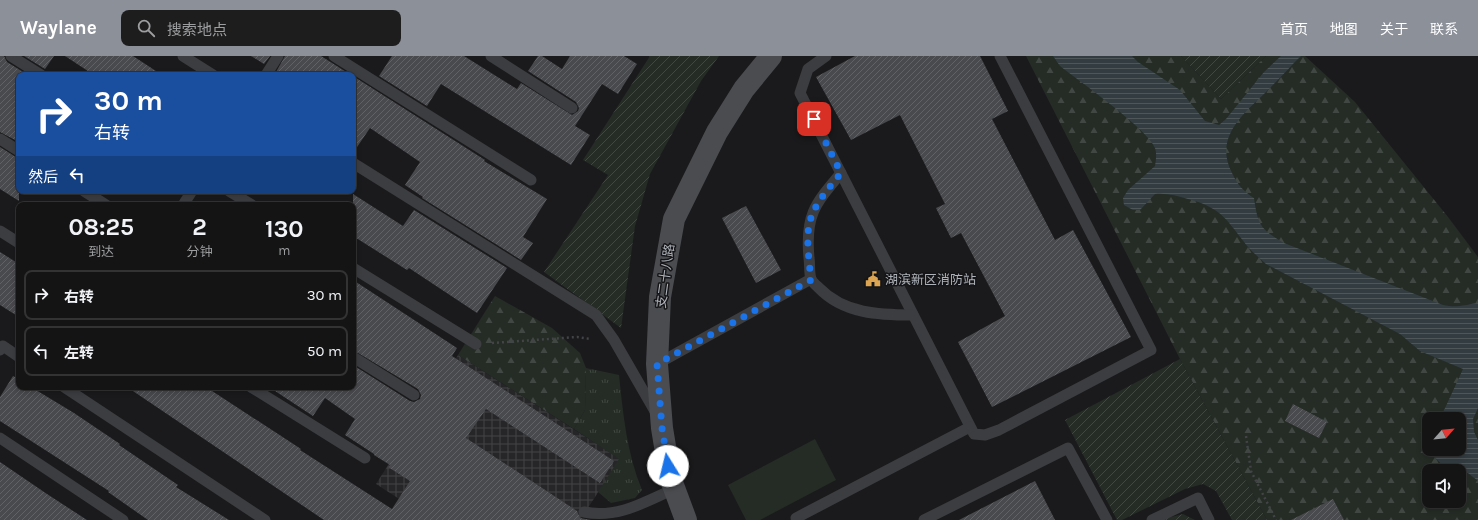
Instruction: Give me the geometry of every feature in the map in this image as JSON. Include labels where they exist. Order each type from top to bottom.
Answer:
[{"type":"street","name":"支二十八路","points":[[686,520],[670,477],[661,421],[657,364],[660,297],[674,218],[717,132],[744,89],[772,56]]},
{"type":"lane","points":[[11,56],[37,72]]},
{"type":"lane","points":[[183,56],[208,72]]},
{"type":"lane","points":[[268,72],[278,56]]},
{"type":"lane","points":[[334,56],[531,180]]},
{"type":"lane","points":[[491,56],[572,108]]},
{"type":"lane","points":[[826,56],[808,69],[800,93],[970,427],[974,434],[985,435],[999,430],[1151,350],[1000,56]]},
{"type":"lane","points":[[0,139],[16,149]]},
{"type":"lane","points":[[356,165],[596,315],[614,340],[661,421]]},
{"type":"lane","points":[[841,173],[818,200],[809,219],[807,237],[811,280],[827,296],[843,305],[862,312],[885,315],[913,315]]},
{"type":"lane","points":[[89,194],[101,202]]},
{"type":"lane","points":[[234,194],[247,202]]},
{"type":"lane","points":[[0,231],[16,240]]},
{"type":"lane","points":[[356,270],[476,344]]},
{"type":"lane","points":[[657,364],[811,280]]},
{"type":"lane","points":[[1,347],[16,355]]},
{"type":"lane","points":[[356,359],[414,395]]},
{"type":"lane","points":[[69,390],[265,520]]},
{"type":"lane","points":[[256,390],[365,458]]},
{"type":"lane","points":[[796,518],[970,427]]},
{"type":"lane","points":[[0,438],[123,520]]},
{"type":"lane","points":[[924,520],[1068,448],[1107,520]]},
{"type":"lane","points":[[584,512],[595,515],[622,512],[674,489]]},
{"type":"lane","points":[[1152,520],[1198,498],[1209,520]]},
{"type":"path","points":[[476,344],[577,337],[614,340]]},
{"type":"path","points":[[1246,436],[1252,471],[1276,520]]},
{"type":"shaded area","points":[[1053,56],[1132,56],[1138,62],[1180,90],[1205,121],[1219,125],[1226,119],[1264,72],[1281,56],[1301,56],[1248,110],[1233,128],[1228,138],[1226,149],[1227,160],[1232,173],[1241,187],[1254,198],[1259,220],[1265,230],[1284,243],[1443,305],[1457,306],[1478,303],[1478,408],[1473,419],[1474,432],[1478,440],[1478,481],[1466,472],[1466,464],[1443,464],[1434,456],[1466,456],[1466,412],[1443,412],[1463,369],[1420,351],[1400,334],[1266,264],[1250,249],[1217,211],[1209,207],[1168,194],[1155,194],[1140,210],[1133,210],[1124,205],[1123,198],[1128,190],[1155,166],[1155,148],[1140,129],[1060,66]]},
{"type":"shaded area","points":[[458,355],[620,459],[580,520],[432,520],[376,484]]},
{"type":"green space","points":[[650,56],[719,56],[701,81],[650,174],[635,226],[621,328],[544,272],[608,175],[583,160]]},
{"type":"green space","points":[[1026,56],[1181,56],[1221,99],[1266,56],[1305,56],[1355,102],[1448,217],[1478,257],[1478,520],[1267,520],[1180,359]]},
{"type":"green space","points":[[1181,56],[1266,56],[1221,99]]},
{"type":"green space","points":[[495,296],[552,328],[580,353],[586,368],[585,410],[574,429],[458,355]]},
{"type":"green space","points":[[1180,359],[1267,520],[1232,520],[1216,491],[1203,484],[1185,489],[1122,520],[1117,520],[1065,420]]},
{"type":"green space","points":[[586,368],[619,375],[629,448],[642,490],[635,498],[611,503],[598,492],[619,459],[574,429],[585,410]]},
{"type":"green space","points":[[815,439],[836,480],[760,520],[746,520],[728,485]]},
{"type":"green space","points":[[1183,514],[1195,520],[1161,520],[1163,519]]},
{"type":"building","points":[[0,56],[4,56],[7,62],[23,72],[16,72],[16,138],[15,140],[0,132]]},
{"type":"building","points":[[24,56],[54,56],[45,69]]},
{"type":"building","points":[[65,56],[133,56],[157,72],[89,72]]},
{"type":"building","points":[[251,56],[270,56],[264,64]]},
{"type":"building","points":[[285,56],[321,56],[346,72],[276,72]]},
{"type":"building","points":[[392,56],[464,56],[517,89],[521,83],[572,115],[578,111],[579,108],[576,102],[528,71],[538,56],[542,56],[562,69],[570,56],[624,56],[637,64],[618,94],[602,84],[575,126],[590,135],[571,165],[441,84],[427,106],[379,76]]},
{"type":"building","points":[[855,56],[980,56],[1008,111],[992,119],[1055,240],[1073,230],[1131,337],[992,407],[958,342],[1005,316],[961,233],[951,238],[936,208],[945,204],[900,115],[851,140],[816,77]]},
{"type":"building","points":[[356,78],[485,160],[484,161],[547,199],[523,237],[533,243],[521,260],[422,198],[423,197],[405,185],[420,162],[370,128],[356,149]]},
{"type":"building","points":[[0,147],[16,157],[16,194],[19,194],[19,201],[0,189]]},
{"type":"building","points":[[353,194],[403,226],[414,210],[507,268],[477,313],[409,268],[407,270],[356,238],[356,202],[353,202]]},
{"type":"building","points":[[746,206],[781,270],[756,283],[722,218]]},
{"type":"building","points":[[0,252],[16,262],[16,315],[0,305]]},
{"type":"building","points":[[356,282],[457,348],[452,356],[614,461],[600,483],[486,409],[466,438],[577,511],[580,518],[591,520],[324,520],[131,390],[211,390],[392,509],[410,481],[388,467],[390,465],[345,435],[355,419],[325,398],[313,416],[274,390],[356,390],[356,367],[410,401],[414,402],[420,399],[421,395],[418,389],[356,352]]},
{"type":"building","points":[[13,376],[16,378],[16,390],[36,390],[74,413],[178,485],[176,487],[229,520],[148,520],[108,492],[109,491],[0,421],[0,397]]},
{"type":"building","points":[[1293,404],[1327,422],[1319,438],[1285,421]]},
{"type":"building","points":[[0,462],[47,494],[87,520],[0,520]]},
{"type":"building","points":[[1035,481],[1055,520],[959,520]]},
{"type":"building","points":[[1333,499],[1344,520],[1291,520]]},
{"type":"place","name":"湖滨新区消防站","points":[[873,279]]},
{"type":"route","points":[[668,466],[662,428],[657,364],[811,280],[807,237],[809,219],[818,200],[841,173],[814,119]]}]
